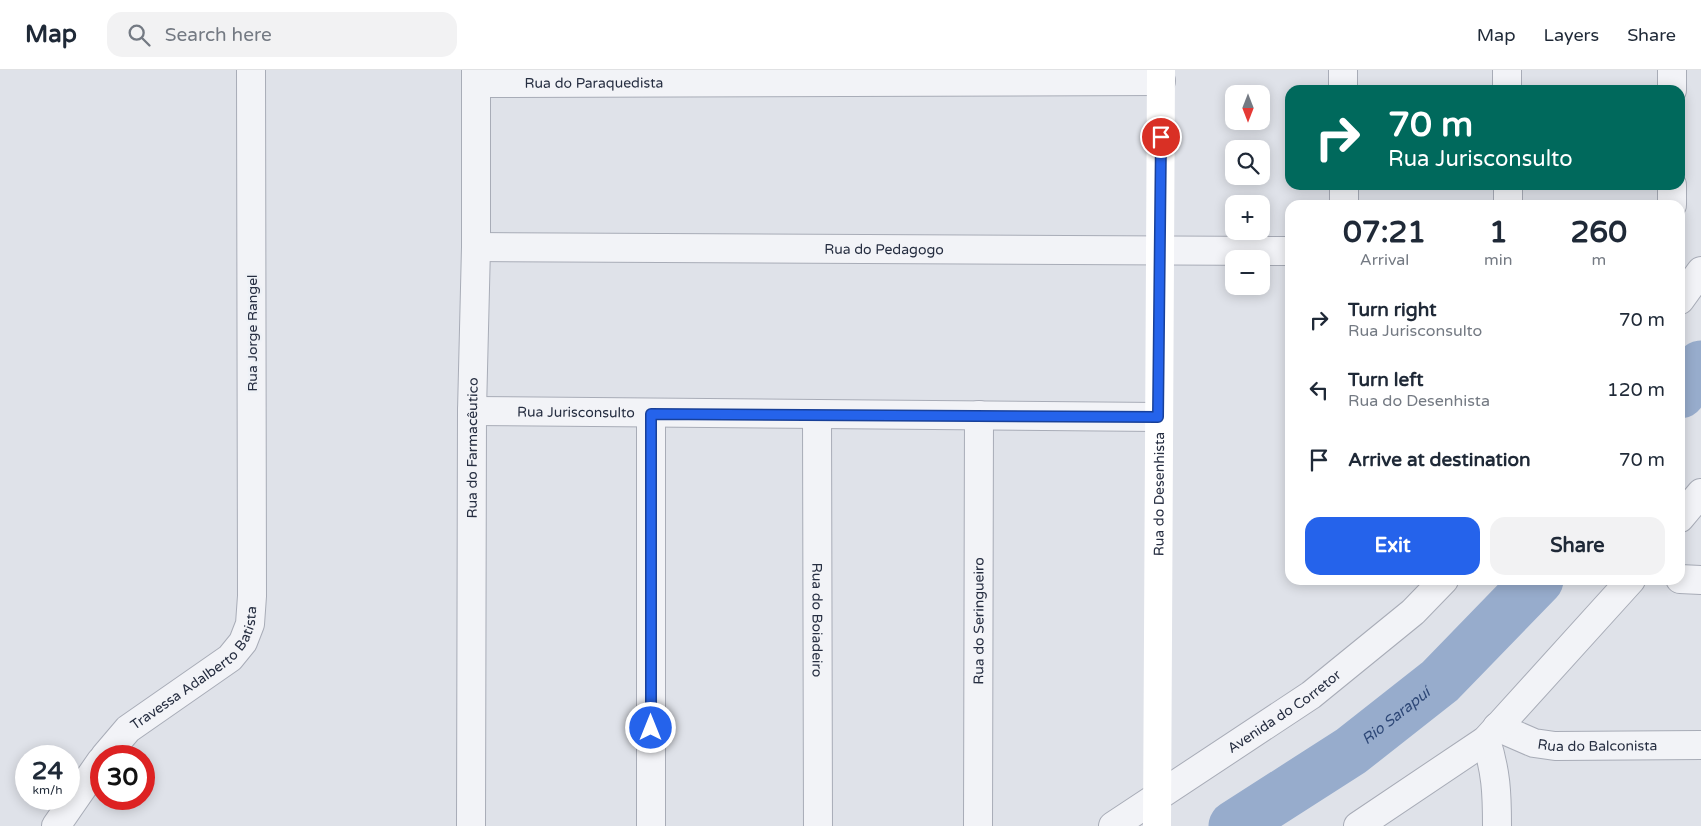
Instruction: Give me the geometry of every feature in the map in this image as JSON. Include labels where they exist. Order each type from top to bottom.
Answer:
[{"type":"street","name":"Rua Jorge Rangel","points":[[252,70],[252,596]]},
{"type":"street","points":[[1343,70],[1343,85]]},
{"type":"street","points":[[1507,70],[1507,85]]},
{"type":"street","points":[[1672,70],[1672,85]]},
{"type":"street","name":"Rua do Paraquedista","points":[[476,76],[1161,76]]},
{"type":"street","name":"Rua do Farmacêutico","points":[[471,826],[472,412],[476,247],[476,76]]},
{"type":"street","name":"Rua do Desenhista","points":[[1157,826],[1161,76]]},
{"type":"street","name":"Rua do Pedagogo","points":[[476,247],[1285,251]]},
{"type":"street","points":[[1685,293],[1701,271]]},
{"type":"street","name":"Rua Jurisconsulto","points":[[472,412],[1158,417]]},
{"type":"street","points":[[651,414],[652,826]]},
{"type":"street","name":"Rua do Boiadeiro","points":[[817,415],[818,826]]},
{"type":"street","name":"Rua do Seringueiro","points":[[978,826],[979,415]]},
{"type":"street","points":[[1685,512],[1701,493]]},
{"type":"street","points":[[1685,579],[1701,580]]},
{"type":"street","name":"Avenida do Corretor","points":[[1113,826],[1311,695],[1413,612],[1439,585]]},
{"type":"street","points":[[1358,826],[1491,734],[1626,585]]},
{"type":"street","name":"Travessa Adalberto Batista","points":[[114,745],[128,729],[230,658],[243,642],[250,624],[252,596]]},
{"type":"street","points":[[1491,734],[1492,759],[1497,789],[1497,826]]},
{"type":"street","name":"Rua do Balconista","points":[[1491,734],[1556,746],[1701,746]]},
{"type":"street","points":[[56,826],[90,777]]},
{"type":"waterway","name":"Rio Sarapuí","points":[[1685,387],[1701,366]]},
{"type":"waterway","name":"Rio Sarapuí","points":[[1234,826],[1351,751],[1440,681],[1533,585]]},
{"type":"route","points":[[651,728],[651,414],[1158,417],[1161,137]]}]
